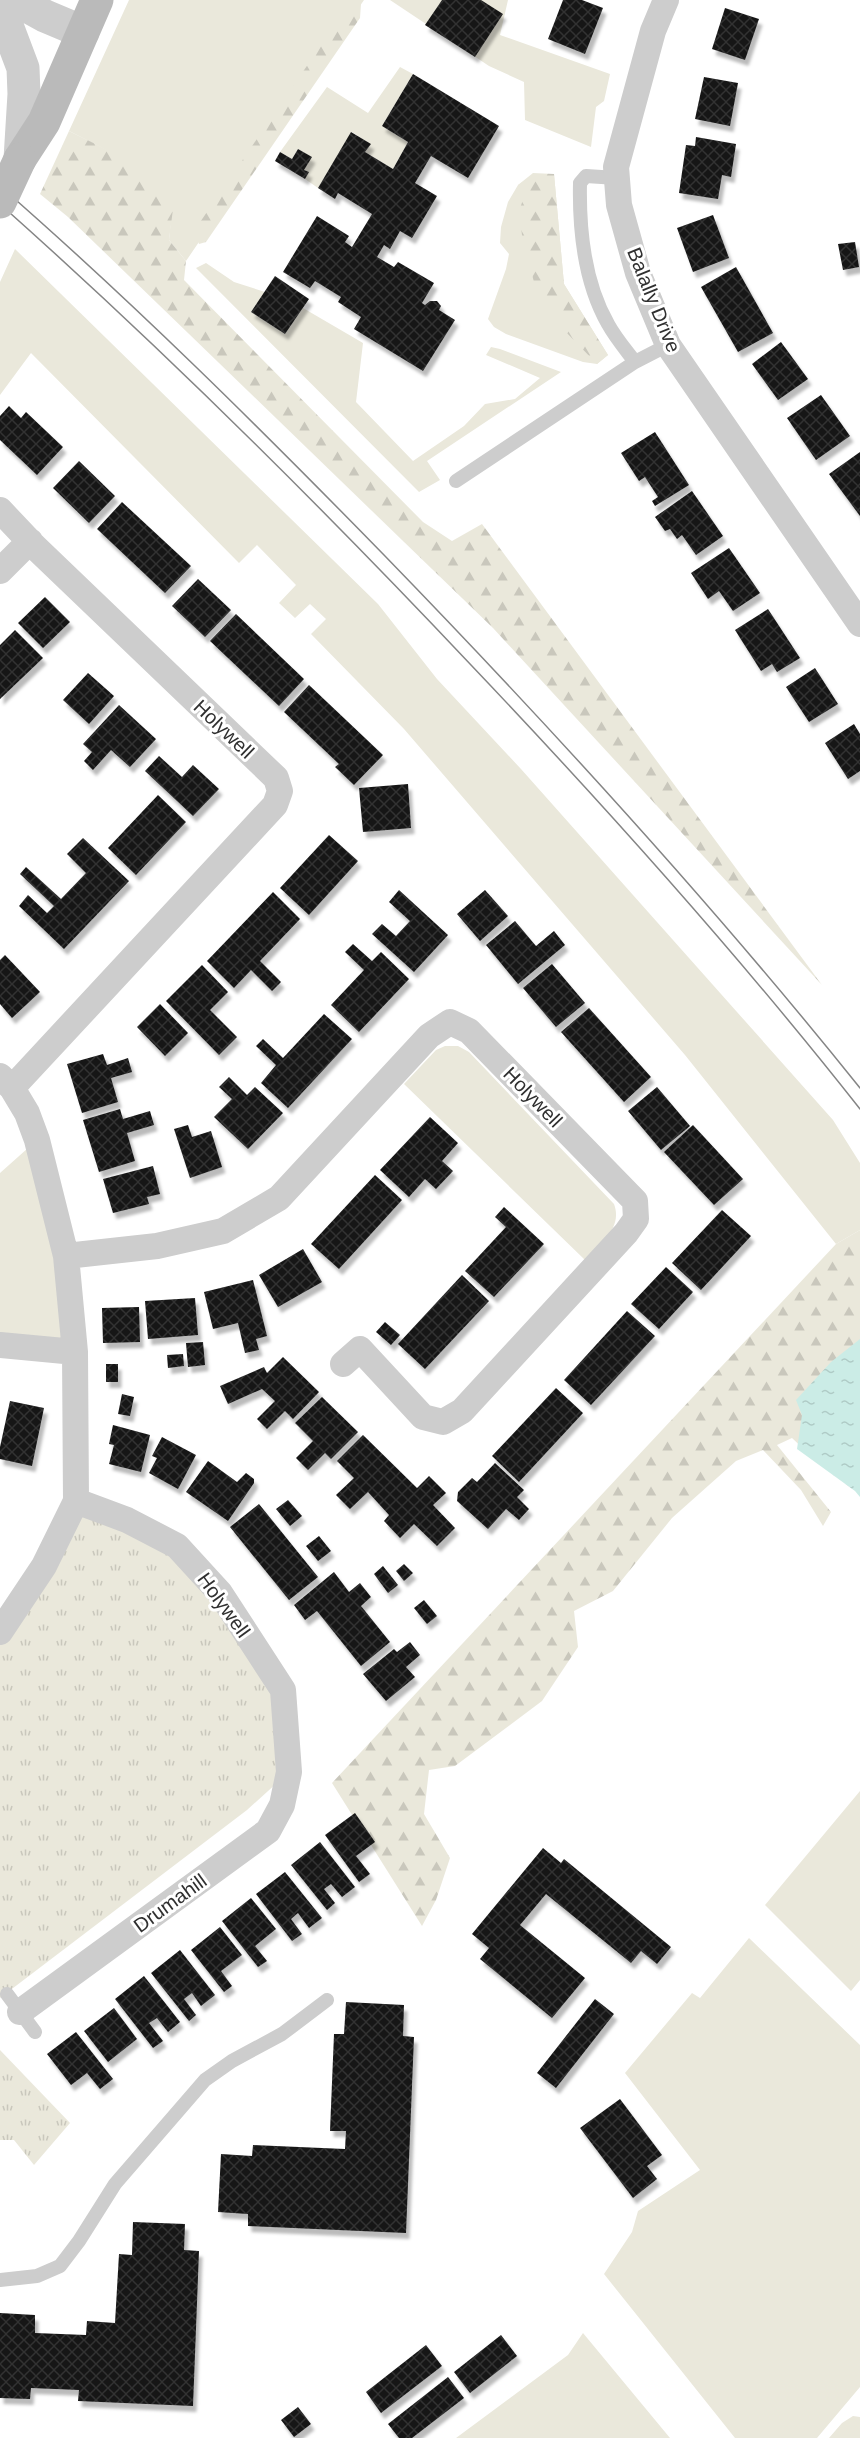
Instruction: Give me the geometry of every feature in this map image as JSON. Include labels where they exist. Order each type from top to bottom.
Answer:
[{"type":"main road","points":[[0,202],[20,159],[44,122],[97,0]]},
{"type":"street","points":[[16,0],[45,16],[83,32]]},
{"type":"street","name":"Balally Drive","points":[[666,0],[653,31],[616,167],[620,205],[638,273],[668,345],[860,624]]},
{"type":"street","points":[[0,8],[23,68],[24,94],[20,159]]},
{"type":"street","name":"Holywell","points":[[0,510],[276,778],[280,791],[274,805],[6,1082],[27,1113],[37,1140],[66,1256],[75,1352],[76,1501],[44,1566],[0,1632]]},
{"type":"street","points":[[0,571],[30,541]]},
{"type":"street","name":"Holywell","points":[[66,1256],[158,1246],[223,1231],[279,1198],[429,1036],[450,1022],[469,1031],[634,1201],[636,1219],[462,1411],[443,1422],[423,1417],[360,1348],[343,1364]]},
{"type":"street","points":[[0,1345],[75,1352]]},
{"type":"street","name":"Holywell","points":[[76,1501],[127,1520],[177,1546],[220,1593],[283,1690],[290,1772]]},
{"type":"street","name":"Drumahill","points":[[21,2013],[268,1831],[282,1805],[290,1772]]},
{"type":"lane","points":[[617,178],[586,176],[580,183],[581,238],[589,275],[607,323],[634,362]]},
{"type":"lane","points":[[456,481],[634,362],[668,345]]},
{"type":"lane","points":[[0,2280],[37,2276],[60,2266],[116,2184],[205,2080],[232,2061],[282,2034],[327,2000]]},
{"type":"green space","points":[[129,0],[364,0],[186,261],[169,240],[172,209],[134,164],[69,131]]},
{"type":"green space","points":[[352,0],[361,4],[360,18],[206,242],[199,244],[194,231]]},
{"type":"green space","points":[[390,0],[508,0],[500,35],[610,74],[604,101],[596,107],[591,147],[525,120],[524,82],[489,66]]},
{"type":"green space","points":[[400,67],[413,74],[382,126],[408,142],[393,169],[365,152],[370,144],[352,132],[318,188],[305,179],[308,172],[304,170],[311,157],[298,149],[292,159],[280,152],[327,87],[368,113]]},
{"type":"green space","points":[[69,131],[134,163],[173,209],[169,240],[186,261],[184,280],[423,522],[452,541],[482,524],[822,985],[493,628],[68,217],[40,194]]},
{"type":"green space","points":[[533,173],[554,174],[564,284],[608,355],[597,364],[564,330],[536,290],[522,235],[519,211],[524,197],[518,185]]},
{"type":"green space","points":[[554,174],[564,284],[608,355],[597,364],[583,362],[506,334],[494,327],[488,319],[509,254],[500,243],[501,227],[508,202],[518,185],[533,175]]},
{"type":"green space","points":[[15,249],[378,604],[437,679],[521,769],[833,1120],[860,1163],[860,1230],[836,1244],[685,1055],[404,729],[311,634],[326,619],[310,604],[295,618],[279,603],[296,585],[257,545],[239,563],[31,353],[0,395],[0,282]]},
{"type":"green space","points":[[206,263],[234,282],[265,292],[251,312],[285,334],[303,308],[363,343],[356,402],[413,461],[464,426],[485,404],[515,399],[540,378],[486,355],[491,347],[561,372],[427,461],[440,480],[419,492],[196,268]]},
{"type":"green space","points":[[445,1046],[458,1046],[469,1052],[614,1204],[616,1213],[613,1228],[585,1260],[404,1084],[436,1050]]},
{"type":"green space","points":[[37,1140],[75,1352],[0,1345],[0,1173]]},
{"type":"green space","points":[[860,1230],[860,1362],[811,1456],[792,1438],[777,1445],[831,1512],[823,1526],[801,1490],[763,1450],[736,1461],[672,1518],[613,1591],[574,1611],[578,1647],[542,1701],[455,1766],[429,1770],[424,1814],[450,1858],[436,1900],[422,1926],[332,1783],[836,1244]]},
{"type":"green space","points":[[76,1501],[177,1546],[283,1690],[289,1772],[247,1810],[0,1998],[0,1632]]},
{"type":"green space","points":[[860,1791],[860,1980],[851,1991],[765,1905]]},
{"type":"green space","points":[[749,1938],[860,2045],[860,2387],[817,2438],[735,2438],[604,2274],[632,2232],[638,2211],[700,2170],[625,2073],[692,1993],[700,1998]]},
{"type":"green space","points":[[0,2050],[70,2123],[34,2165],[14,2140],[0,2140]]},
{"type":"green space","points":[[583,2333],[670,2438],[456,2438],[568,2355]]},
{"type":"green space","points":[[853,2416],[860,2417],[860,2438],[829,2438],[842,2423]]},
{"type":"water","points":[[860,1339],[860,1497],[797,1449],[802,1415],[796,1400],[831,1362]]},
{"type":"building","points":[[442,0],[481,0],[503,14],[475,57],[425,25]]},
{"type":"building","points":[[563,0],[582,0],[603,8],[585,54],[548,39]]},
{"type":"building","points":[[725,8],[759,19],[745,60],[712,49]]},
{"type":"building","points":[[413,74],[499,126],[468,178],[431,156],[415,183],[437,196],[412,238],[400,231],[390,249],[384,245],[377,257],[394,267],[398,262],[434,283],[422,303],[425,305],[430,301],[437,301],[441,306],[439,310],[455,320],[423,371],[354,329],[361,317],[338,302],[341,297],[315,281],[310,288],[283,272],[317,216],[349,236],[345,242],[352,247],[372,214],[338,193],[335,199],[318,188],[351,132],[371,144],[365,152],[393,169],[408,142],[382,126]]},
{"type":"building","points":[[704,77],[738,83],[730,126],[695,119]]},
{"type":"building","points":[[696,137],[736,144],[731,177],[722,175],[718,199],[679,193],[686,145],[695,146]]},
{"type":"building","points":[[298,149],[312,157],[304,170],[309,172],[305,179],[275,161],[280,152],[292,159]]},
{"type":"building","points":[[713,215],[729,258],[693,272],[677,228]]},
{"type":"building","points":[[855,242],[859,267],[843,270],[838,244]]},
{"type":"building","points":[[736,267],[773,333],[738,352],[701,287]]},
{"type":"building","points":[[275,276],[309,299],[285,334],[251,312]]},
{"type":"building","points":[[781,342],[808,379],[778,400],[752,364]]},
{"type":"building","points":[[821,395],[850,436],[816,460],[787,418]]},
{"type":"building","points":[[9,406],[21,418],[26,412],[63,447],[37,475],[0,440],[0,416]]},
{"type":"building","points":[[655,432],[689,485],[655,506],[652,501],[658,497],[645,477],[639,481],[621,453]]},
{"type":"building","points":[[860,452],[860,516],[829,474]]},
{"type":"building","points":[[79,461],[115,496],[89,523],[53,488]]},
{"type":"building","points":[[692,491],[723,536],[696,555],[682,535],[677,539],[670,529],[665,531],[655,517]]},
{"type":"building","points":[[122,502],[191,566],[165,593],[97,529]]},
{"type":"building","points":[[729,548],[760,593],[733,611],[719,591],[708,599],[691,573]]},
{"type":"building","points":[[198,579],[231,610],[205,637],[172,606]]},
{"type":"building","points":[[45,597],[70,622],[43,648],[18,623]]},
{"type":"building","points":[[768,609],[800,658],[777,672],[772,664],[761,671],[735,630]]},
{"type":"building","points":[[236,614],[304,679],[279,706],[210,641]]},
{"type":"building","points":[[15,630],[43,658],[0,699],[0,645]]},
{"type":"building","points":[[815,668],[838,704],[809,722],[786,687]]},
{"type":"building","points":[[88,673],[114,696],[89,724],[63,700]]},
{"type":"building","points":[[309,685],[383,755],[354,785],[335,767],[339,764],[284,712]]},
{"type":"building","points":[[119,705],[156,739],[130,767],[111,750],[93,770],[84,761],[92,752],[83,744]]},
{"type":"building","points":[[854,724],[860,734],[860,771],[848,779],[825,743]]},
{"type":"building","points":[[159,756],[182,777],[193,765],[219,789],[193,816],[145,771]]},
{"type":"building","points":[[408,784],[411,828],[363,832],[359,788]]},
{"type":"building","points":[[158,795],[186,822],[136,875],[108,848]]},
{"type":"building","points":[[329,835],[358,861],[309,915],[280,888]]},
{"type":"building","points":[[83,838],[129,881],[64,949],[19,906],[28,895],[47,913],[54,906],[20,874],[26,867],[61,899],[86,873],[67,854]]},
{"type":"building","points":[[399,890],[448,935],[414,972],[372,934],[382,924],[396,936],[410,921],[389,902]]},
{"type":"building","points":[[485,890],[508,916],[480,941],[457,914]]},
{"type":"building","points":[[273,892],[300,919],[260,961],[281,982],[272,991],[251,970],[234,988],[207,961]]},
{"type":"building","points":[[515,921],[536,946],[554,931],[565,945],[518,984],[486,945]]},
{"type":"building","points":[[353,944],[372,961],[381,952],[409,979],[359,1032],[331,1005],[364,970],[345,952]]},
{"type":"building","points":[[5,955],[40,992],[12,1018],[0,1004],[0,960]]},
{"type":"building","points":[[552,964],[585,1003],[556,1027],[523,988]]},
{"type":"building","points":[[202,965],[228,992],[210,1010],[237,1037],[219,1055],[166,1001]]},
{"type":"building","points":[[160,1004],[188,1033],[165,1056],[137,1027]]},
{"type":"building","points":[[589,1008],[651,1077],[624,1102],[561,1032]]},
{"type":"building","points":[[324,1014],[352,1039],[288,1108],[261,1083],[276,1065],[256,1046],[263,1039],[283,1058]]},
{"type":"building","points":[[103,1054],[107,1065],[128,1058],[132,1072],[111,1078],[118,1102],[82,1113],[67,1064]]},
{"type":"building","points":[[229,1077],[247,1095],[255,1087],[283,1113],[248,1149],[214,1117],[232,1099],[219,1087]]},
{"type":"building","points":[[657,1087],[690,1126],[661,1150],[628,1111]]},
{"type":"building","points":[[120,1109],[123,1119],[150,1111],[154,1125],[127,1133],[135,1161],[99,1172],[83,1120]]},
{"type":"building","points":[[430,1117],[458,1143],[442,1161],[453,1171],[436,1189],[425,1179],[409,1197],[380,1170]]},
{"type":"building","points":[[188,1125],[192,1137],[211,1131],[222,1167],[190,1178],[174,1129]]},
{"type":"building","points":[[693,1125],[743,1179],[714,1205],[664,1152]]},
{"type":"building","points":[[153,1166],[160,1194],[147,1197],[149,1204],[113,1213],[103,1179]]},
{"type":"building","points":[[375,1175],[402,1200],[339,1269],[311,1244]]},
{"type":"building","points":[[504,1207],[544,1244],[494,1297],[465,1271],[506,1227],[495,1217]]},
{"type":"building","points":[[722,1210],[751,1236],[701,1290],[672,1263]]},
{"type":"building","points":[[303,1249],[322,1282],[278,1307],[259,1275]]},
{"type":"building","points":[[666,1267],[693,1292],[659,1329],[631,1304]]},
{"type":"building","points":[[462,1275],[489,1301],[425,1369],[398,1344]]},
{"type":"building","points":[[253,1280],[267,1336],[256,1339],[259,1350],[245,1353],[238,1323],[213,1329],[204,1292]]},
{"type":"building","points":[[195,1298],[198,1335],[148,1339],[145,1301]]},
{"type":"building","points":[[139,1307],[140,1342],[103,1343],[102,1308]]},
{"type":"building","points":[[627,1311],[655,1336],[591,1405],[564,1380]]},
{"type":"building","points":[[385,1322],[400,1335],[391,1345],[376,1332]]},
{"type":"building","points":[[203,1342],[205,1365],[188,1367],[186,1343]]},
{"type":"building","points":[[183,1354],[184,1366],[168,1368],[167,1355]]},
{"type":"building","points":[[283,1357],[319,1392],[293,1419],[285,1411],[267,1429],[257,1419],[275,1401],[262,1389],[228,1404],[220,1386],[264,1367],[267,1373]]},
{"type":"building","points":[[106,1364],[118,1364],[118,1382],[106,1382]]},
{"type":"building","points":[[556,1388],[583,1413],[519,1482],[492,1456]]},
{"type":"building","points":[[122,1394],[134,1397],[130,1416],[118,1414]]},
{"type":"building","points":[[322,1397],[358,1432],[331,1459],[325,1453],[308,1470],[296,1458],[313,1441],[295,1423]]},
{"type":"building","points":[[10,1401],[44,1408],[32,1466],[0,1459],[0,1447]]},
{"type":"building","points":[[113,1425],[150,1435],[141,1472],[109,1464],[114,1445],[109,1444]]},
{"type":"building","points":[[363,1435],[417,1488],[429,1476],[446,1493],[433,1505],[455,1528],[437,1546],[414,1524],[400,1538],[384,1521],[389,1515],[368,1492],[350,1509],[336,1495],[354,1478],[337,1461]]},
{"type":"building","points":[[162,1437],[196,1455],[178,1489],[149,1473],[157,1458],[152,1456]]},
{"type":"building","points":[[208,1461],[237,1482],[246,1473],[254,1479],[254,1483],[228,1521],[186,1492]]},
{"type":"building","points":[[495,1463],[524,1490],[517,1497],[529,1509],[519,1520],[506,1509],[488,1529],[457,1501],[458,1492],[472,1478],[477,1482]]},
{"type":"building","points":[[288,1500],[302,1516],[290,1526],[276,1509]]},
{"type":"building","points":[[259,1504],[318,1577],[289,1600],[230,1527]]},
{"type":"building","points":[[319,1536],[331,1551],[318,1561],[306,1546]]},
{"type":"building","points":[[404,1564],[413,1573],[404,1581],[396,1571]]},
{"type":"building","points":[[383,1566],[398,1585],[388,1593],[374,1574]]},
{"type":"building","points":[[334,1572],[349,1592],[360,1583],[371,1597],[361,1606],[390,1642],[361,1666],[317,1611],[305,1620],[294,1605]]},
{"type":"building","points":[[424,1600],[437,1616],[427,1624],[414,1608]]},
{"type":"building","points":[[410,1642],[420,1655],[406,1667],[415,1677],[386,1701],[363,1674],[394,1649],[397,1652]]},
{"type":"building","points":[[355,1813],[375,1842],[356,1856],[370,1874],[359,1882],[325,1835]]},
{"type":"building","points":[[320,1842],[355,1887],[342,1897],[331,1884],[324,1889],[335,1903],[327,1910],[291,1865]]},
{"type":"building","points":[[543,1848],[561,1863],[564,1859],[671,1947],[657,1964],[641,1951],[631,1963],[546,1894],[520,1925],[585,1978],[552,2018],[480,1959],[489,1948],[472,1934]]},
{"type":"building","points":[[285,1872],[322,1918],[309,1928],[298,1913],[291,1919],[302,1934],[292,1941],[256,1894]]},
{"type":"building","points":[[251,1898],[276,1929],[255,1946],[267,1961],[258,1967],[222,1921]]},
{"type":"building","points":[[220,1927],[242,1955],[221,1971],[232,1986],[224,1992],[191,1950]]},
{"type":"building","points":[[180,1950],[215,1995],[201,2006],[192,1993],[184,1999],[196,2015],[189,2021],[151,1973]]},
{"type":"building","points":[[144,1976],[180,2022],[168,2032],[157,2018],[149,2023],[163,2041],[153,2048],[115,1999]]},
{"type":"building","points":[[595,1999],[614,2014],[556,2088],[537,2073]]},
{"type":"building","points":[[346,2002],[404,2005],[403,2036],[414,2037],[406,2233],[248,2226],[248,2214],[218,2212],[221,2154],[252,2156],[253,2145],[345,2149],[346,2131],[330,2131],[334,2034],[344,2034]]},
{"type":"building","points":[[114,2008],[137,2039],[108,2062],[84,2031]]},
{"type":"building","points":[[76,2032],[113,2079],[100,2089],[87,2073],[71,2085],[47,2054]]},
{"type":"building","points":[[620,2099],[662,2155],[647,2166],[657,2179],[633,2198],[580,2128]]},
{"type":"building","points":[[133,2222],[185,2224],[184,2250],[199,2251],[193,2406],[78,2401],[79,2390],[31,2388],[30,2399],[0,2398],[0,2313],[35,2315],[35,2333],[86,2335],[87,2321],[115,2323],[119,2254],[132,2255]]},
{"type":"building","points":[[501,2335],[517,2356],[470,2393],[454,2372]]},
{"type":"building","points":[[426,2345],[442,2366],[381,2413],[366,2392]]},
{"type":"building","points":[[448,2377],[464,2398],[412,2438],[399,2438],[388,2424]]},
{"type":"building","points":[[298,2407],[311,2424],[294,2437],[281,2420]]},
{"type":"tram line","points":[[0,186],[196,367],[446,619],[688,883],[860,1088]]},
{"type":"tram line","points":[[0,204],[122,315],[240,429],[471,665],[671,882],[767,994],[860,1109]]}]
